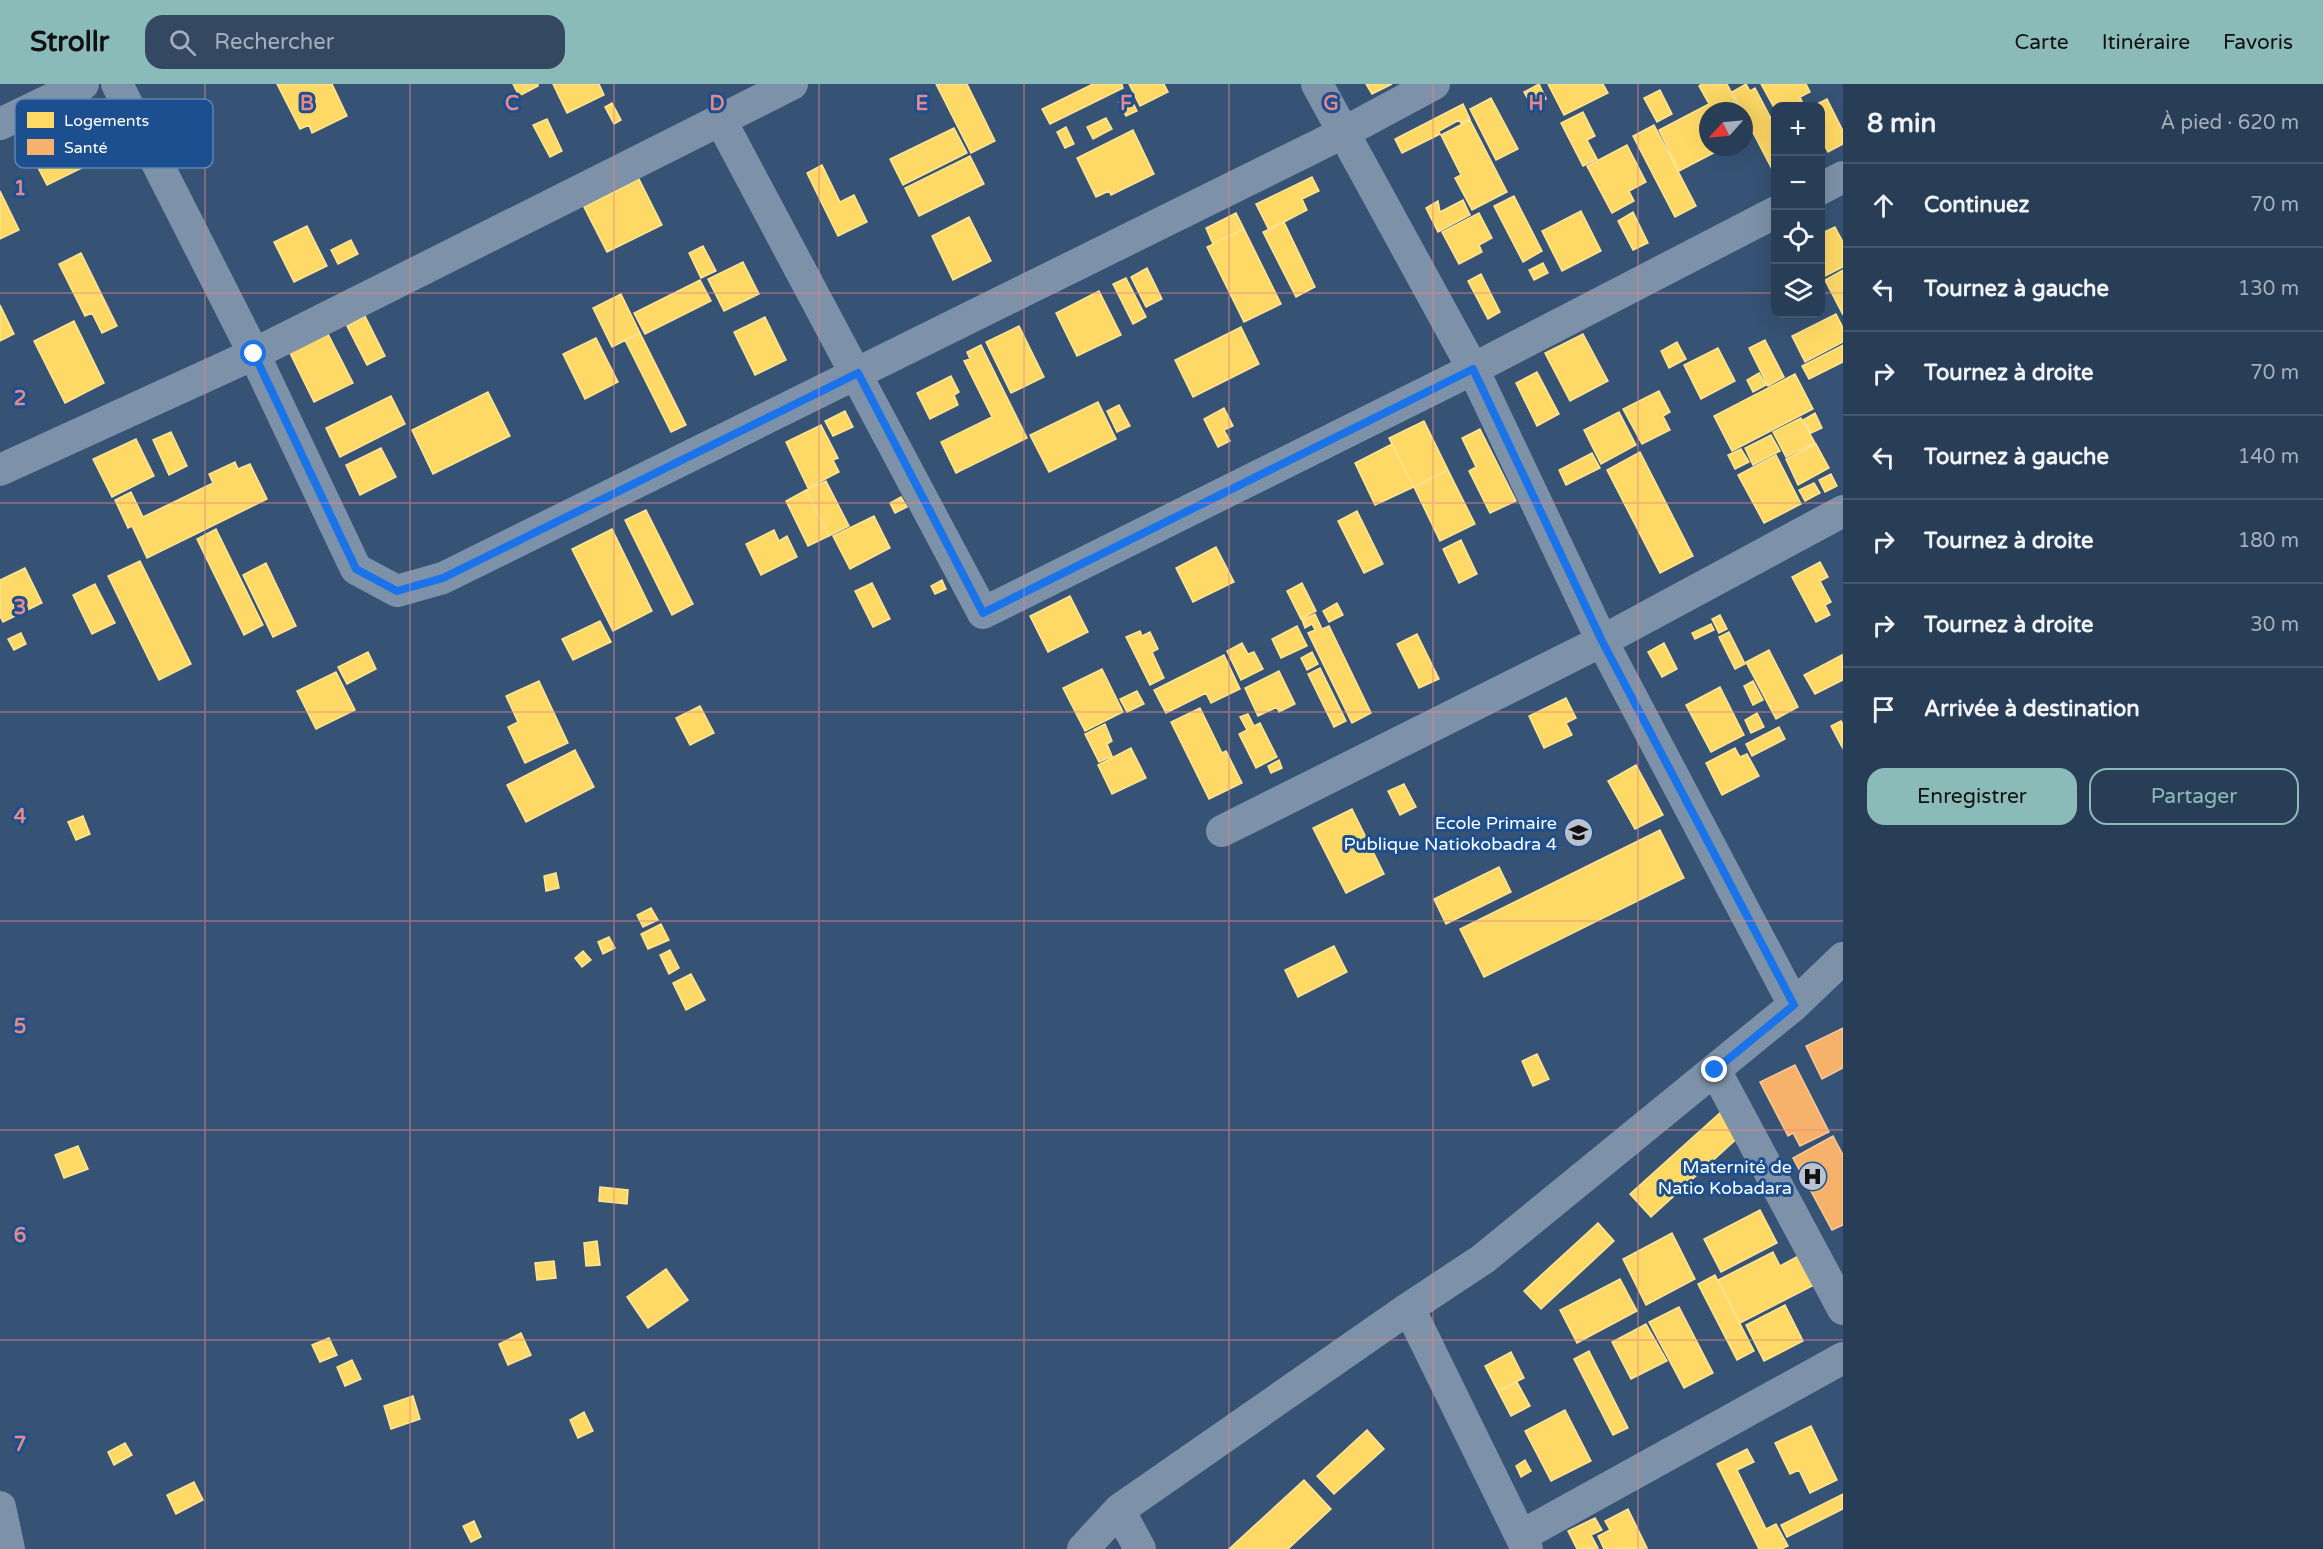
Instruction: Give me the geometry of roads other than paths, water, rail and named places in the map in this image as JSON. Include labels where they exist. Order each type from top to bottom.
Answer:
[{"type":"street","points":[[52,99],[83,84]]},
{"type":"street","points":[[117,84],[125,99]]},
{"type":"street","points":[[0,470],[254,354],[792,84]]},
{"type":"street","points":[[1317,84],[1473,369],[1602,641],[1794,1005]]},
{"type":"street","points":[[160,168],[254,354],[356,569],[397,591],[443,578],[1343,133],[1434,84]]},
{"type":"street","points":[[0,124],[15,117]]},
{"type":"street","points":[[721,121],[858,373],[983,613],[1473,369],[1771,215]]},
{"type":"street","points":[[1825,187],[1843,177]]},
{"type":"street","points":[[1222,831],[1602,641],[1843,511]]},
{"type":"street","points":[[1083,1549],[1119,1510],[1409,1308],[1483,1260],[1794,1005],[1843,958]]},
{"type":"street","points":[[1715,1070],[1843,1309]]},
{"type":"street","points":[[1409,1308],[1524,1543],[1843,1358]]},
{"type":"street","points":[[0,1507],[9,1549]]},
{"type":"street","points":[[1119,1510],[1140,1549]]},
{"type":"place","name":"Ecole Primaire Publique Natiokobadra 4","points":[[1578,833]]},
{"type":"place","name":"Maternité de Natio Kobadara","points":[[1813,1177]]}]
